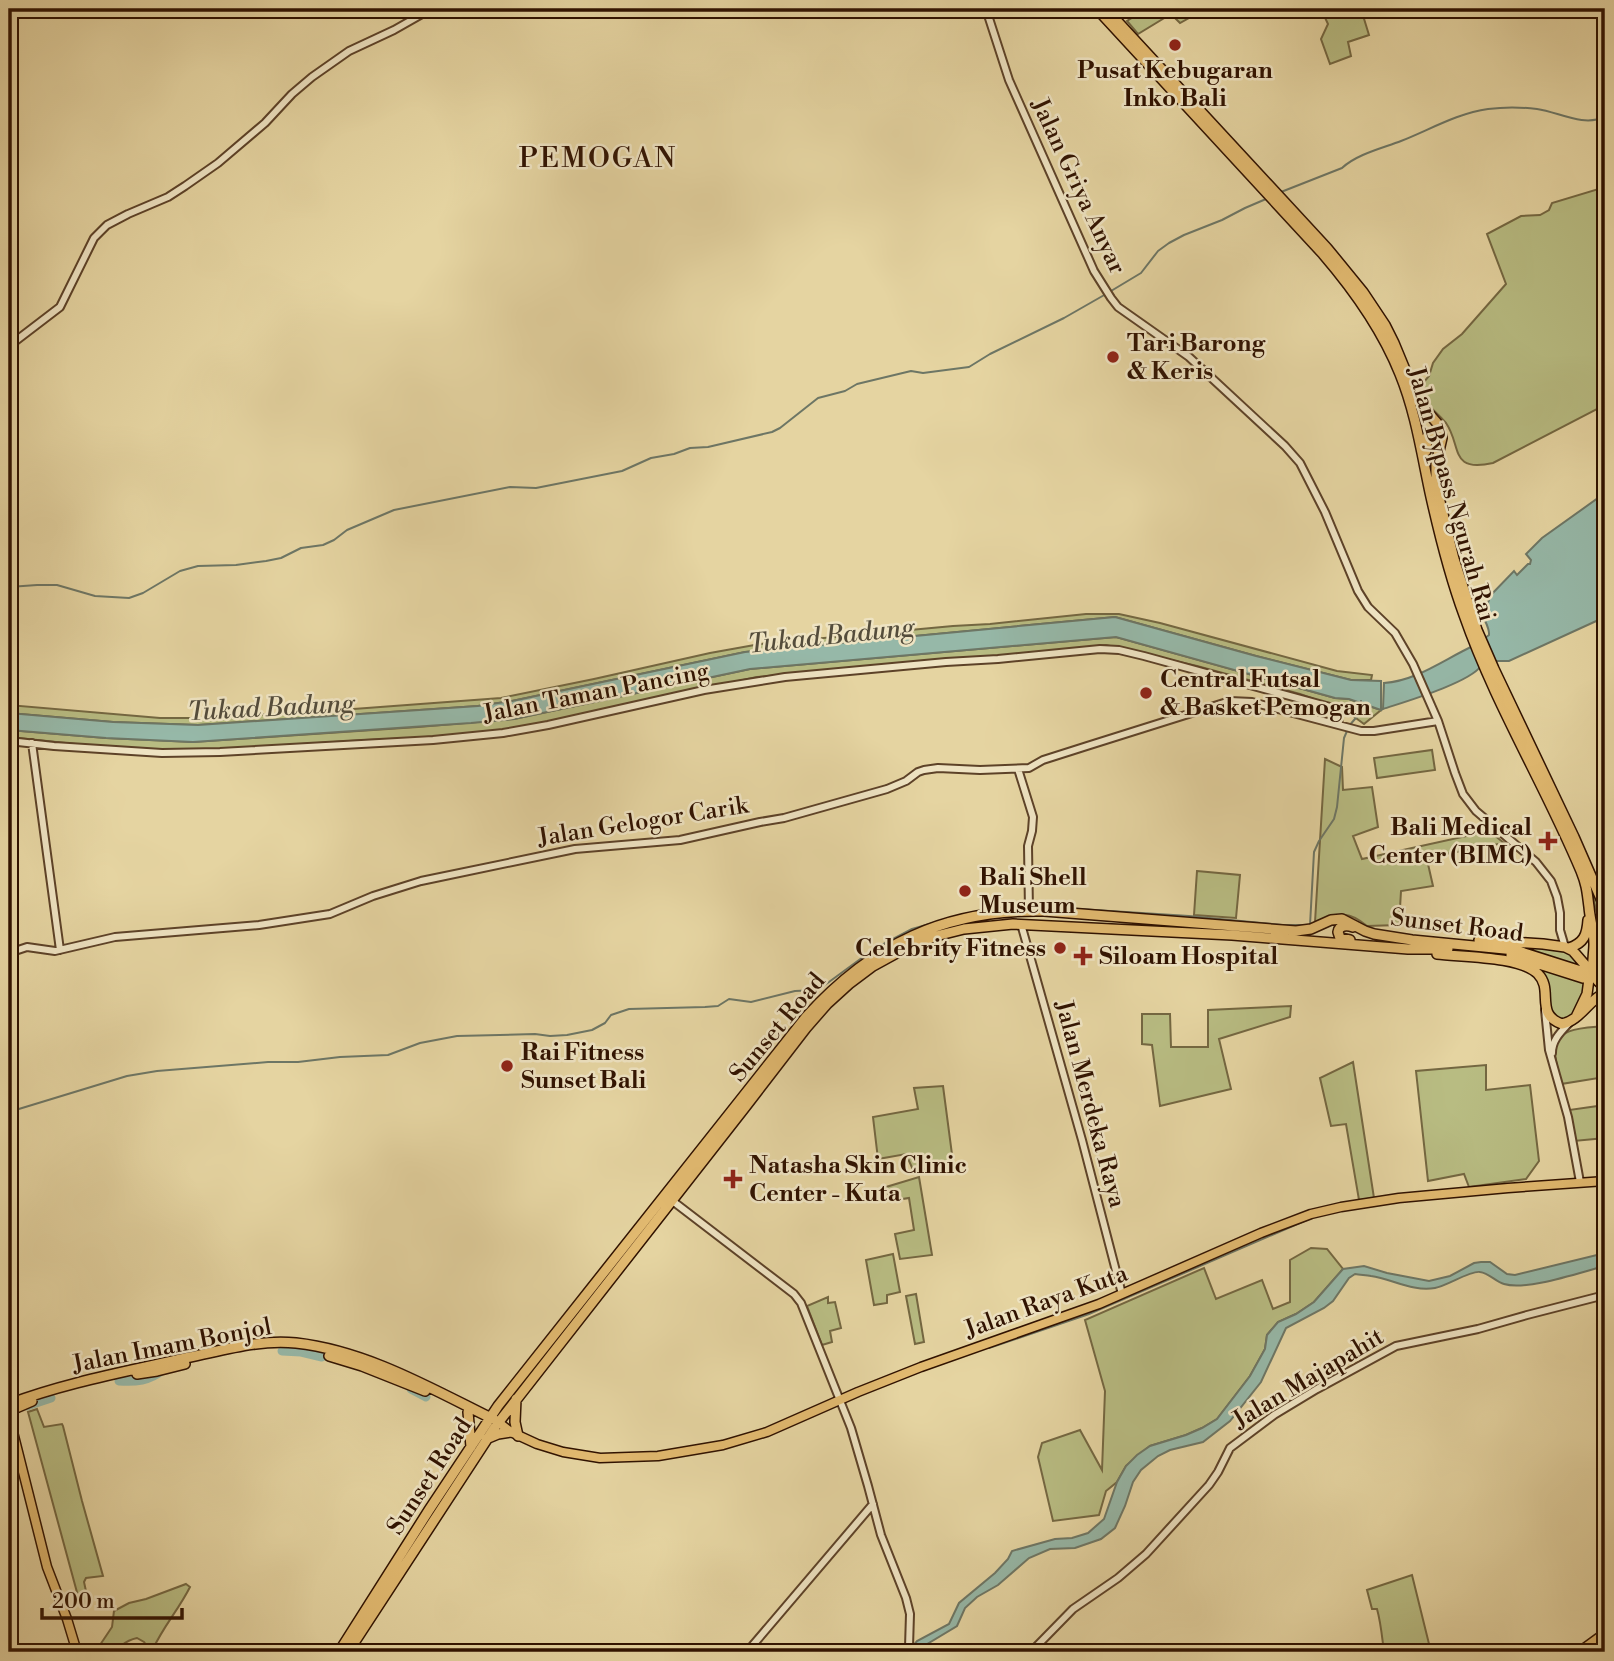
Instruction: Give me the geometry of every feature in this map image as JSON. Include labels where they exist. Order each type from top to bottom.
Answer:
[{"type":"highway","name":"Jalan Bypass Ngurah Rai","points":[[1097,9],[1346,269],[1374,307],[1394,343],[1418,401],[1440,429],[1442,438],[1437,454],[1436,485],[1474,632]]},
{"type":"highway","name":"Jalan Bypass Ngurah Rai","points":[[1106,9],[1289,212],[1348,283],[1387,345],[1410,402],[1453,583],[1588,888],[1593,928],[1593,973],[1599,983],[1605,986]]},
{"type":"highway","points":[[1427,477],[1428,436],[1434,437],[1437,454]]},
{"type":"highway","name":"Jalan Bypass Ngurah Rai","points":[[1491,670],[1564,816],[1605,908]]},
{"type":"highway","points":[[1412,940],[1430,936],[1567,948],[1578,945],[1585,938],[1589,908]]},
{"type":"highway","name":"Sunset Road","points":[[348,1652],[486,1439],[509,1392],[669,1197],[806,1017],[855,970],[891,946],[935,927],[972,916],[1029,911],[1296,931],[1342,919],[1365,931],[1385,936],[1515,950],[1583,975],[1507,954],[1427,948],[1021,924],[964,929],[934,937],[887,958],[849,984],[806,1028],[747,1106],[669,1197]]},
{"type":"highway","points":[[1167,933],[1169,920]]},
{"type":"highway","points":[[1365,931],[1345,926],[1338,932],[1340,938],[1372,945]]},
{"type":"highway","points":[[1427,948],[1437,954],[1496,960],[1526,966],[1535,971],[1541,978],[1549,1016],[1562,1024],[1573,1019],[1605,993]]},
{"type":"highway","points":[[1567,948],[1583,961],[1589,974],[1589,989],[1573,1019]]},
{"type":"highway","name":"Sunset Road","points":[[339,1652],[471,1447],[516,1399],[588,1299]]},
{"type":"highway","name":"Jalan Imam Bonjol","points":[[9,1413],[51,1395],[259,1343],[281,1342],[332,1350],[376,1364],[425,1385],[492,1422]]},
{"type":"highway","name":"Jalan Imam Bonjol","points":[[9,1404],[49,1390],[179,1362],[269,1348],[302,1349],[362,1366],[492,1422]]},
{"type":"highway","points":[[486,1439],[512,1432],[516,1399]]},
{"type":"highway","points":[[468,1412],[471,1447]]},
{"type":"main road","name":"Jalan Raya Kuta","points":[[492,1422],[500,1430],[512,1432],[550,1448],[609,1458],[658,1456],[723,1445],[761,1435],[921,1367],[1072,1314],[1311,1214],[1391,1199],[1605,1181]]},
{"type":"main road","points":[[9,1413],[43,1552],[77,1652]]},
{"type":"main road","points":[[1579,1652],[1605,1633]]},
{"type":"street","points":[[9,346],[60,307],[94,238],[107,225],[168,197],[185,186],[218,163],[265,123],[312,77],[349,51],[431,9]]},
{"type":"street","name":"Jalan Griya Anyar","points":[[986,9],[1021,108],[1094,271],[1123,311],[1190,359],[1296,457],[1319,499],[1358,591],[1368,607],[1395,633],[1417,673],[1438,721],[1464,794],[1473,807],[1536,862],[1551,881],[1559,906],[1560,930],[1567,948]]},
{"type":"street","name":"Jalan Taman Pancing","points":[[9,741],[162,753],[433,740],[516,731],[704,690],[785,677],[1100,649],[1144,656],[1330,707],[1337,714],[1339,724]]},
{"type":"street","name":"Jalan Gelogor Carik","points":[[9,953],[27,947],[55,951],[115,937],[246,926],[330,914],[373,896],[421,881],[575,849],[680,840],[784,818],[887,789],[930,769],[1032,767],[1043,760],[1230,701],[1252,702],[1361,731],[1438,721]]},
{"type":"street","points":[[32,743],[60,950]]},
{"type":"street","points":[[1018,769],[1033,817],[1028,846],[1029,911]]},
{"type":"street","name":"Jalan Merdeka Raya","points":[[1021,924],[1122,1294]]},
{"type":"street","points":[[1543,944],[1553,940],[1560,930]]},
{"type":"street","points":[[1545,1005],[1547,1041],[1568,1117],[1580,1182]]},
{"type":"street","points":[[1553,1062],[1554,1042],[1573,1019]]},
{"type":"street","points":[[669,1197],[799,1299],[850,1428],[872,1509],[909,1607],[910,1651]]},
{"type":"street","name":"Jalan Majapahit","points":[[1031,1652],[1073,1609],[1146,1555],[1209,1485],[1230,1448],[1274,1415],[1396,1346],[1478,1329],[1605,1295]]},
{"type":"street","points":[[747,1652],[872,1509]]},
{"type":"green space","points":[[1146,9],[1205,9],[1180,23],[1171,14],[1138,34],[1127,21]]},
{"type":"green space","points":[[1321,9],[1361,9],[1369,35],[1348,42],[1351,56],[1330,64],[1321,39],[1328,24]]},
{"type":"green space","points":[[1605,187],[1605,405],[1493,463],[1479,465],[1463,461],[1446,423],[1418,389],[1429,376],[1433,363],[1443,349],[1462,334],[1506,284],[1487,234],[1521,216],[1540,215],[1549,210],[1552,203]]},
{"type":"green space","points":[[1086,614],[1119,614],[1160,623],[1337,671],[1372,675],[1371,680],[1351,680],[1115,617],[745,652],[478,706],[198,725],[113,722],[9,713],[9,705],[160,718],[200,718],[501,698],[760,644]]},
{"type":"green space","points":[[1116,637],[1335,698],[1349,699],[1381,710],[1364,724],[1349,713],[1338,713],[1334,706],[1300,694],[1106,645],[757,677],[503,731],[173,751],[9,737],[9,730],[193,742],[514,719],[750,669]]},
{"type":"green space","points":[[1432,750],[1435,770],[1377,778],[1374,758]]},
{"type":"green space","points":[[1325,759],[1342,767],[1343,790],[1372,787],[1378,827],[1353,836],[1362,859],[1489,831],[1504,843],[1431,857],[1428,864],[1433,886],[1401,891],[1399,925],[1367,926],[1348,915],[1315,922]]},
{"type":"green space","points":[[1197,871],[1240,875],[1236,918],[1194,915]]},
{"type":"green space","points":[[1590,883],[1605,917],[1605,984],[1598,973],[1599,923]]},
{"type":"green space","points":[[1501,944],[1562,949],[1575,955],[1588,982],[1578,1010],[1566,1021],[1551,1015],[1548,989]]},
{"type":"green space","points":[[1291,1006],[1290,1017],[1219,1039],[1231,1089],[1160,1106],[1152,1045],[1142,1044],[1142,1014],[1170,1014],[1171,1047],[1208,1047],[1208,1010]]},
{"type":"green space","points":[[1605,1026],[1605,1077],[1561,1084],[1555,1051],[1560,1037],[1582,1028]]},
{"type":"green space","points":[[1353,1062],[1374,1198],[1359,1200],[1346,1124],[1331,1126],[1320,1078]]},
{"type":"green space","points":[[1486,1065],[1486,1090],[1530,1085],[1539,1161],[1526,1179],[1469,1187],[1464,1174],[1428,1181],[1416,1071]]},
{"type":"green space","points":[[943,1086],[953,1162],[914,1172],[906,1154],[878,1159],[873,1117],[918,1109],[914,1088]]},
{"type":"green space","points":[[1605,1105],[1605,1138],[1574,1141],[1569,1110]]},
{"type":"green space","points":[[919,1177],[932,1255],[900,1259],[895,1234],[914,1230],[909,1198],[890,1201],[886,1187]]},
{"type":"green space","points":[[1311,1248],[1327,1249],[1343,1269],[1314,1302],[1278,1322],[1267,1335],[1265,1349],[1250,1376],[1217,1419],[1186,1435],[1150,1446],[1126,1466],[1117,1482],[1106,1491],[1099,1515],[1053,1521],[1038,1457],[1042,1443],[1080,1430],[1102,1470],[1105,1391],[1085,1320],[1204,1268],[1216,1299],[1262,1280],[1273,1309],[1290,1302],[1290,1260]]},
{"type":"green space","points":[[893,1254],[900,1292],[887,1295],[887,1303],[874,1305],[866,1260]]},
{"type":"green space","points":[[916,1294],[924,1342],[915,1344],[906,1296]]},
{"type":"green space","points":[[828,1297],[828,1303],[835,1302],[841,1328],[830,1331],[832,1342],[822,1345],[807,1306]]},
{"type":"green space","points":[[37,1409],[44,1427],[63,1426],[103,1576],[86,1578],[84,1582],[89,1605],[81,1607],[28,1412]]},
{"type":"green space","points":[[1412,1575],[1431,1652],[1384,1652],[1377,1609],[1372,1609],[1367,1590]]},
{"type":"green space","points":[[186,1584],[190,1587],[153,1649],[149,1649],[137,1638],[117,1649],[101,1652],[98,1648],[112,1627],[114,1611],[129,1603]]},
{"type":"shaded area","points":[[1605,493],[1605,617],[1509,661],[1494,661],[1485,638],[1489,632],[1481,607],[1486,608],[1487,599],[1514,571],[1517,575],[1530,564],[1531,560],[1526,554],[1542,538]]},
{"type":"shaded area","name":"Tukad Badung","points":[[1115,617],[1351,680],[1381,681],[1381,710],[1349,699],[1335,698],[1116,637],[750,669],[514,719],[471,723],[193,742],[9,730],[9,713],[113,722],[198,725],[478,706],[745,652]]},
{"type":"shaded area","points":[[1473,646],[1481,666],[1464,679],[1383,709],[1384,683],[1418,674]]},
{"type":"shaded area","points":[[1605,1253],[1605,1266],[1526,1285],[1504,1284],[1486,1274],[1476,1272],[1440,1287],[1427,1289],[1355,1274],[1349,1278],[1333,1301],[1286,1328],[1261,1382],[1230,1421],[1203,1442],[1170,1450],[1141,1470],[1133,1482],[1115,1528],[1101,1539],[1075,1548],[1050,1549],[1029,1558],[998,1585],[977,1597],[965,1608],[957,1626],[917,1652],[908,1652],[917,1641],[949,1624],[959,1603],[995,1573],[1012,1551],[1088,1533],[1104,1519],[1117,1482],[1126,1466],[1150,1446],[1186,1435],[1217,1419],[1250,1376],[1265,1349],[1267,1335],[1278,1322],[1314,1302],[1343,1269],[1364,1266],[1429,1281],[1450,1276],[1474,1263],[1490,1262],[1507,1274],[1515,1275]]},
{"type":"waterway","points":[[1281,192],[1342,168],[1370,152],[1477,111],[1525,108],[1579,120],[1605,117]]},
{"type":"waterway","points":[[1111,291],[1141,273],[1158,251],[1169,243],[1266,199]]},
{"type":"waterway","points":[[9,587],[57,585],[95,596],[129,598],[143,593],[180,571],[198,566],[266,561],[281,558],[301,548],[323,545],[347,530],[394,510],[510,487],[536,488],[622,471],[651,458],[772,432],[818,398],[845,391],[857,384],[911,371],[923,373],[969,367],[1106,294]]},
{"type":"waterway","points":[[1349,726],[1360,713],[1361,701]]},
{"type":"waterway","points":[[1031,906],[1310,925],[1314,852],[1334,819],[1347,731]]},
{"type":"waterway","points":[[9,1112],[127,1076],[157,1071],[388,1055],[420,1043],[457,1036],[567,1035],[592,1030],[605,1023],[611,1015],[629,1009],[718,1006],[729,999],[751,1002],[795,991],[818,990],[874,949],[912,929],[965,914],[1025,906]]},
{"type":"waterway","points":[[989,1348],[1089,1314],[1309,1219]]},
{"type":"waterway","points":[[282,1351],[322,1357]]},
{"type":"waterway","points":[[119,1381],[142,1380],[163,1370]]},
{"type":"waterway","points":[[411,1389],[426,1397]]},
{"type":"waterway","points":[[27,1406],[51,1398]]},
{"type":"tunnel","points":[[1589,973],[1605,975]]},
{"type":"place","name":"Pusat Kebugaran Inko Bali","points":[[1175,45]]},
{"type":"place","name":"Tari Barong & Keris","points":[[1113,357]]},
{"type":"place","name":"Central Futsal & Basket Pemogan","points":[[1146,693]]},
{"type":"place","name":"Bali Medical Center (BIMC)","points":[[1548,841]]},
{"type":"place","name":"Bali Shell Museum","points":[[965,891]]},
{"type":"place","name":"Celebrity Fitness","points":[[1060,948]]},
{"type":"place","name":"Siloam Hospital","points":[[1083,956]]},
{"type":"place","name":"Rai Fitness Sunset Bali","points":[[507,1066]]},
{"type":"place","name":"Natasha Skin Clinic Center - Kuta","points":[[733,1179]]},
{"type":"district","name":"PEMOGAN","points":[[598,157]]}]
